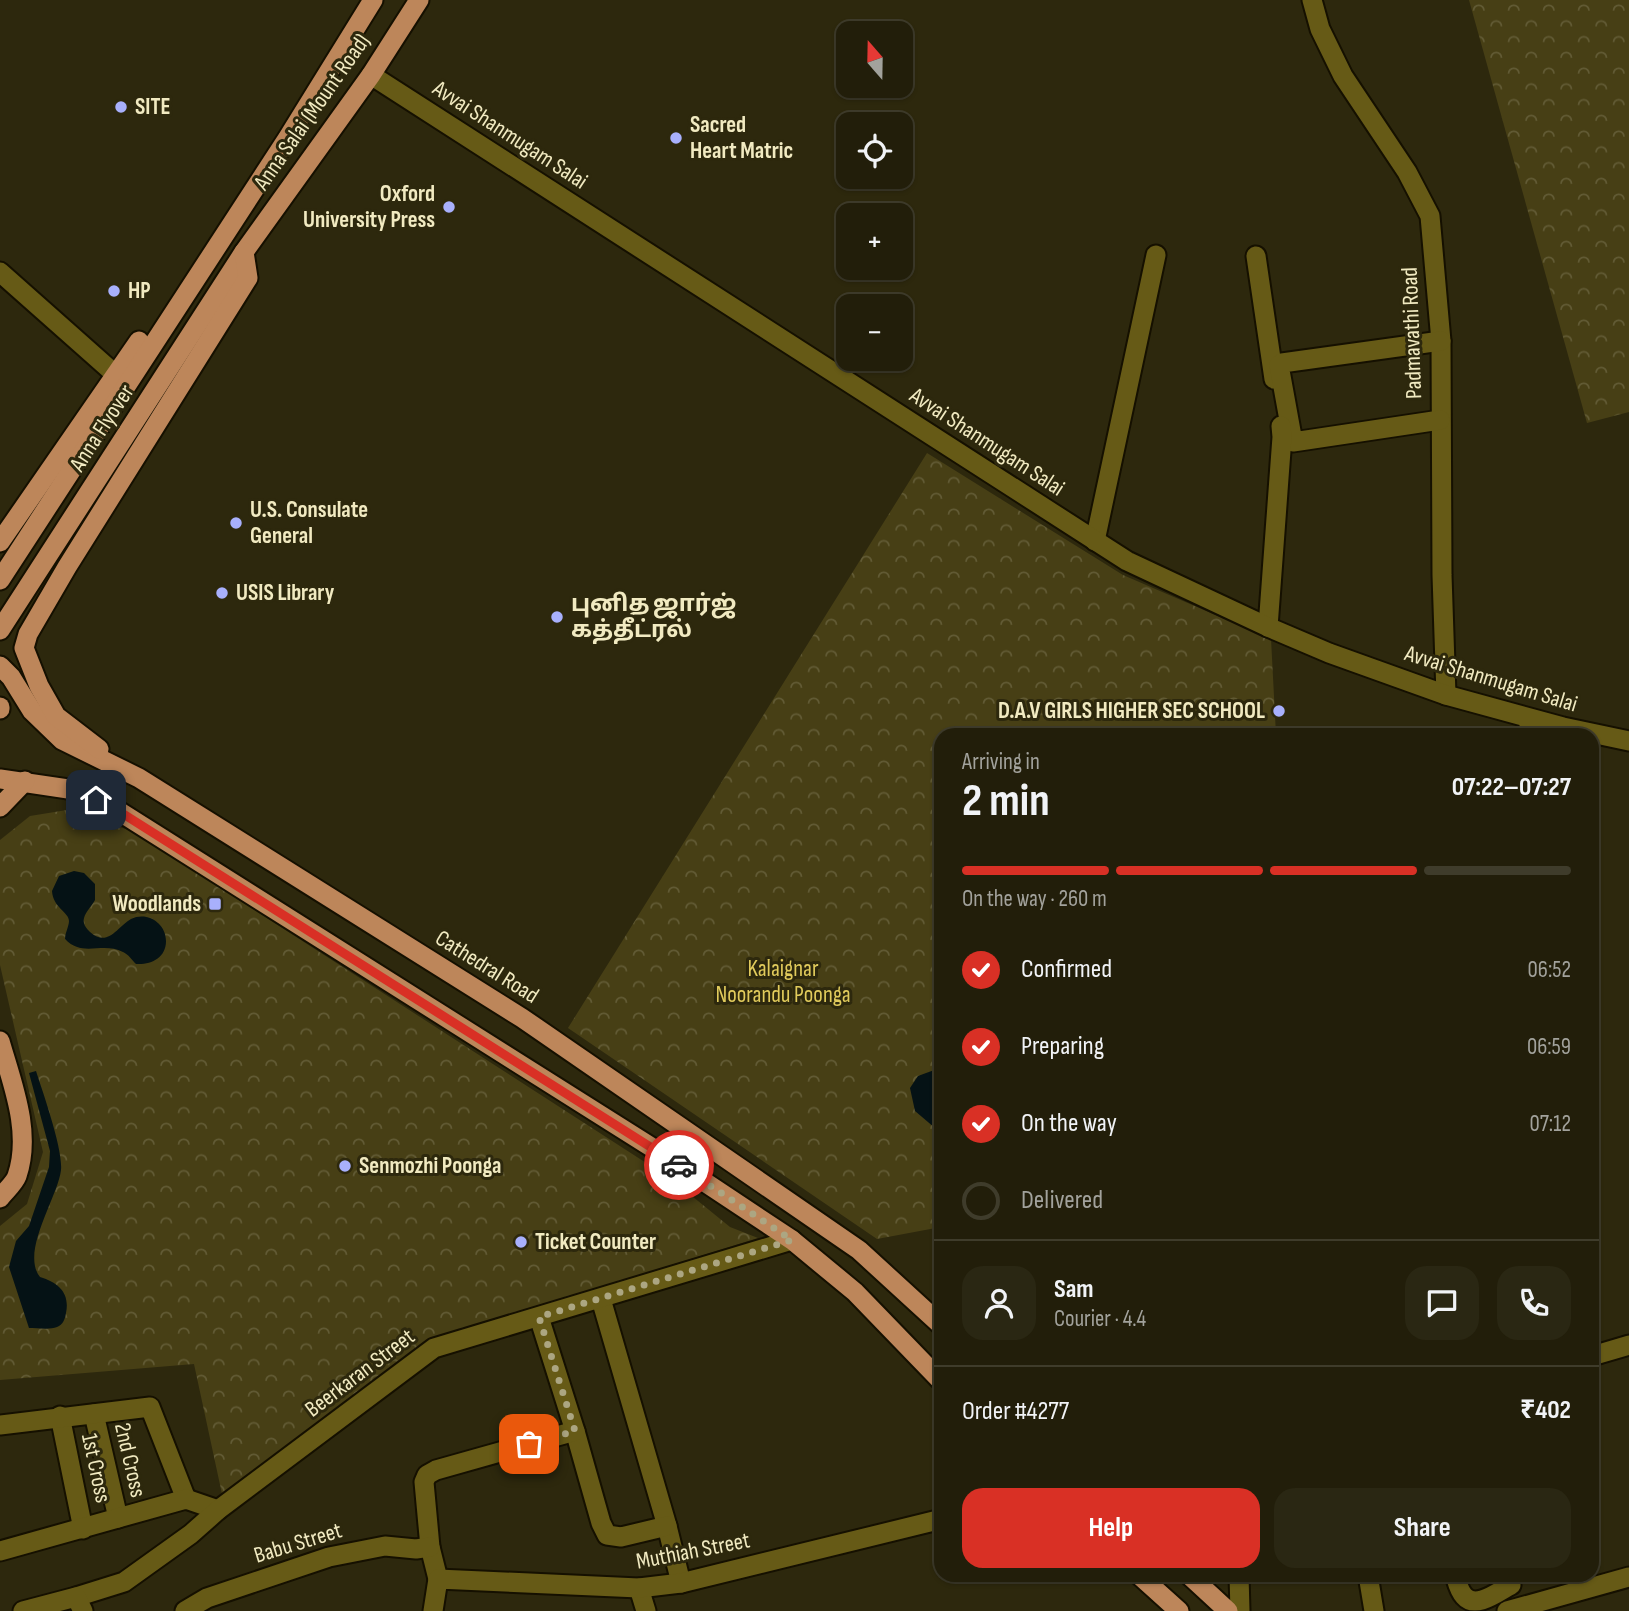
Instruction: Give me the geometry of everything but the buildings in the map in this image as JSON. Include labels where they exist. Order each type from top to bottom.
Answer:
[{"type":"main road","name":"Anna Salai (Mount Road)","points":[[223,234],[287,139],[373,0]]},
{"type":"main road","name":"Anna Salai (Mount Road)","points":[[244,252],[370,75],[419,0]]},
{"type":"main road","name":"Anna Flyover","points":[[0,580],[223,234]]},
{"type":"main road","points":[[0,542],[117,375],[198,252],[223,234]]},
{"type":"main road","name":"Anna Flyover","points":[[0,631],[244,252]]},
{"type":"main road","points":[[24,648],[27,635],[67,567],[248,278],[244,252]]},
{"type":"main road","points":[[0,631],[24,648],[39,686],[56,716],[134,775]]},
{"type":"main road","name":"Cathedral Road","points":[[0,666],[11,677],[32,711],[62,740],[134,775],[531,1024],[859,1250],[934,1319]]},
{"type":"main road","points":[[0,779],[75,790],[117,810],[655,1149],[792,1240],[855,1292],[934,1374]]},
{"type":"main road","points":[[0,807],[25,781]]},
{"type":"main road","points":[[0,1041],[19,1107],[23,1145],[16,1178],[0,1198]]},
{"type":"main road","points":[[1147,1582],[1179,1611]]},
{"type":"main road","points":[[1197,1582],[1228,1611]]},
{"type":"street","name":"Padmavathi Road","points":[[1312,0],[1320,29],[1343,76],[1407,172],[1430,216],[1441,341],[1440,420],[1446,695]]},
{"type":"street","name":"Avvai Shanmugam Salai","points":[[370,75],[1127,561],[1329,653],[1530,727]]},
{"type":"street","points":[[1095,541],[1156,255]]},
{"type":"street","points":[[1256,256],[1283,436],[1268,627]]},
{"type":"street","points":[[0,272],[117,375]]},
{"type":"street","points":[[1440,420],[1291,441],[1279,365],[1441,341]]},
{"type":"street","name":"Avvai Shanmugam Salai","points":[[1599,737],[1629,741]]},
{"type":"street","name":"Beerkaran Street","points":[[80,1604],[124,1582],[191,1534],[218,1510],[434,1348],[792,1240]]},
{"type":"street","points":[[601,1299],[681,1583]]},
{"type":"street","points":[[539,1317],[601,1523],[607,1535],[621,1537],[667,1526]]},
{"type":"street","points":[[1599,1354],[1629,1345]]},
{"type":"street","points":[[0,1425],[150,1407],[186,1499]]},
{"type":"street","name":"2nd Cross","points":[[94,1414],[118,1518]]},
{"type":"street","name":"1st Cross","points":[[60,1416],[83,1529]]},
{"type":"street","points":[[433,1611],[438,1579],[430,1546],[424,1482],[427,1475],[436,1470],[575,1431]]},
{"type":"street","points":[[0,1551],[186,1499],[218,1510]]},
{"type":"street","name":"Muthiah Street","points":[[438,1579],[639,1588],[681,1583],[934,1521]]},
{"type":"street","name":"Babu Street","points":[[184,1611],[209,1604],[329,1557],[385,1546],[416,1549],[430,1546]]},
{"type":"street","points":[[1509,1582],[1512,1609],[1629,1577]]},
{"type":"street","points":[[1239,1582],[1240,1611]]},
{"type":"street","points":[[1369,1582],[1374,1611]]},
{"type":"street","points":[[1457,1582],[1462,1595],[1468,1600],[1480,1601],[1506,1582]]},
{"type":"street","points":[[639,1588],[646,1611]]},
{"type":"street","points":[[23,1611],[80,1604]]},
{"type":"green space","points":[[1469,0],[1629,0],[1629,412],[1587,423]]},
{"type":"green space","name":"Kalaignar Noorandu Poonga","points":[[927,453],[1123,575],[1271,639],[1276,728],[934,728],[934,1228],[877,1239],[568,1028]]},
{"type":"green space","name":"Senmozhi Poonga","points":[[67,810],[132,831],[671,1179],[730,1227],[758,1238],[431,1340],[222,1494],[194,1364],[0,1380],[0,1226],[27,1204],[43,1152],[0,965],[0,840],[30,816]]},
{"type":"shaded area","points":[[74,871],[84,873],[95,884],[95,900],[84,919],[90,932],[102,938],[112,934],[131,919],[143,917],[154,920],[163,929],[166,941],[163,952],[157,959],[136,964],[127,954],[115,949],[79,948],[65,939],[68,918],[55,902],[52,891],[59,876]]},
{"type":"shaded area","points":[[934,1070],[934,1127],[915,1111],[910,1088],[918,1076]]},
{"type":"shaded area","points":[[36,1071],[61,1161],[58,1181],[34,1254],[40,1277],[53,1282],[65,1294],[67,1306],[64,1320],[57,1327],[47,1329],[29,1328],[9,1267],[16,1241],[29,1226],[49,1167],[50,1151],[29,1073]]},
{"type":"way so far","points":[[529,1444],[575,1431],[539,1317],[792,1240],[679,1165]]},
{"type":"place","name":"SITE","points":[[121,107]]},
{"type":"place","name":"Sacred Heart Matric","points":[[676,138]]},
{"type":"place","name":"Oxford University Press","points":[[449,207]]},
{"type":"place","name":"HP","points":[[114,291]]},
{"type":"place","name":"U.S. Consulate General","points":[[236,523]]},
{"type":"place","name":"USIS Library","points":[[222,593]]},
{"type":"place","name":"புனித ஜார்ஜ் கத்தீட்ரல்","points":[[557,617]]},
{"type":"place","name":"D.A.V GIRLS HIGHER SEC SCHOOL","points":[[1279,711]]},
{"type":"place","name":"Woodlands","points":[[215,904]]},
{"type":"place","name":"Senmozhi Poonga","points":[[345,1166]]},
{"type":"place","name":"Ticket Counter","points":[[521,1242]]},
{"type":"route","points":[[96,800],[117,810],[679,1165]]}]
